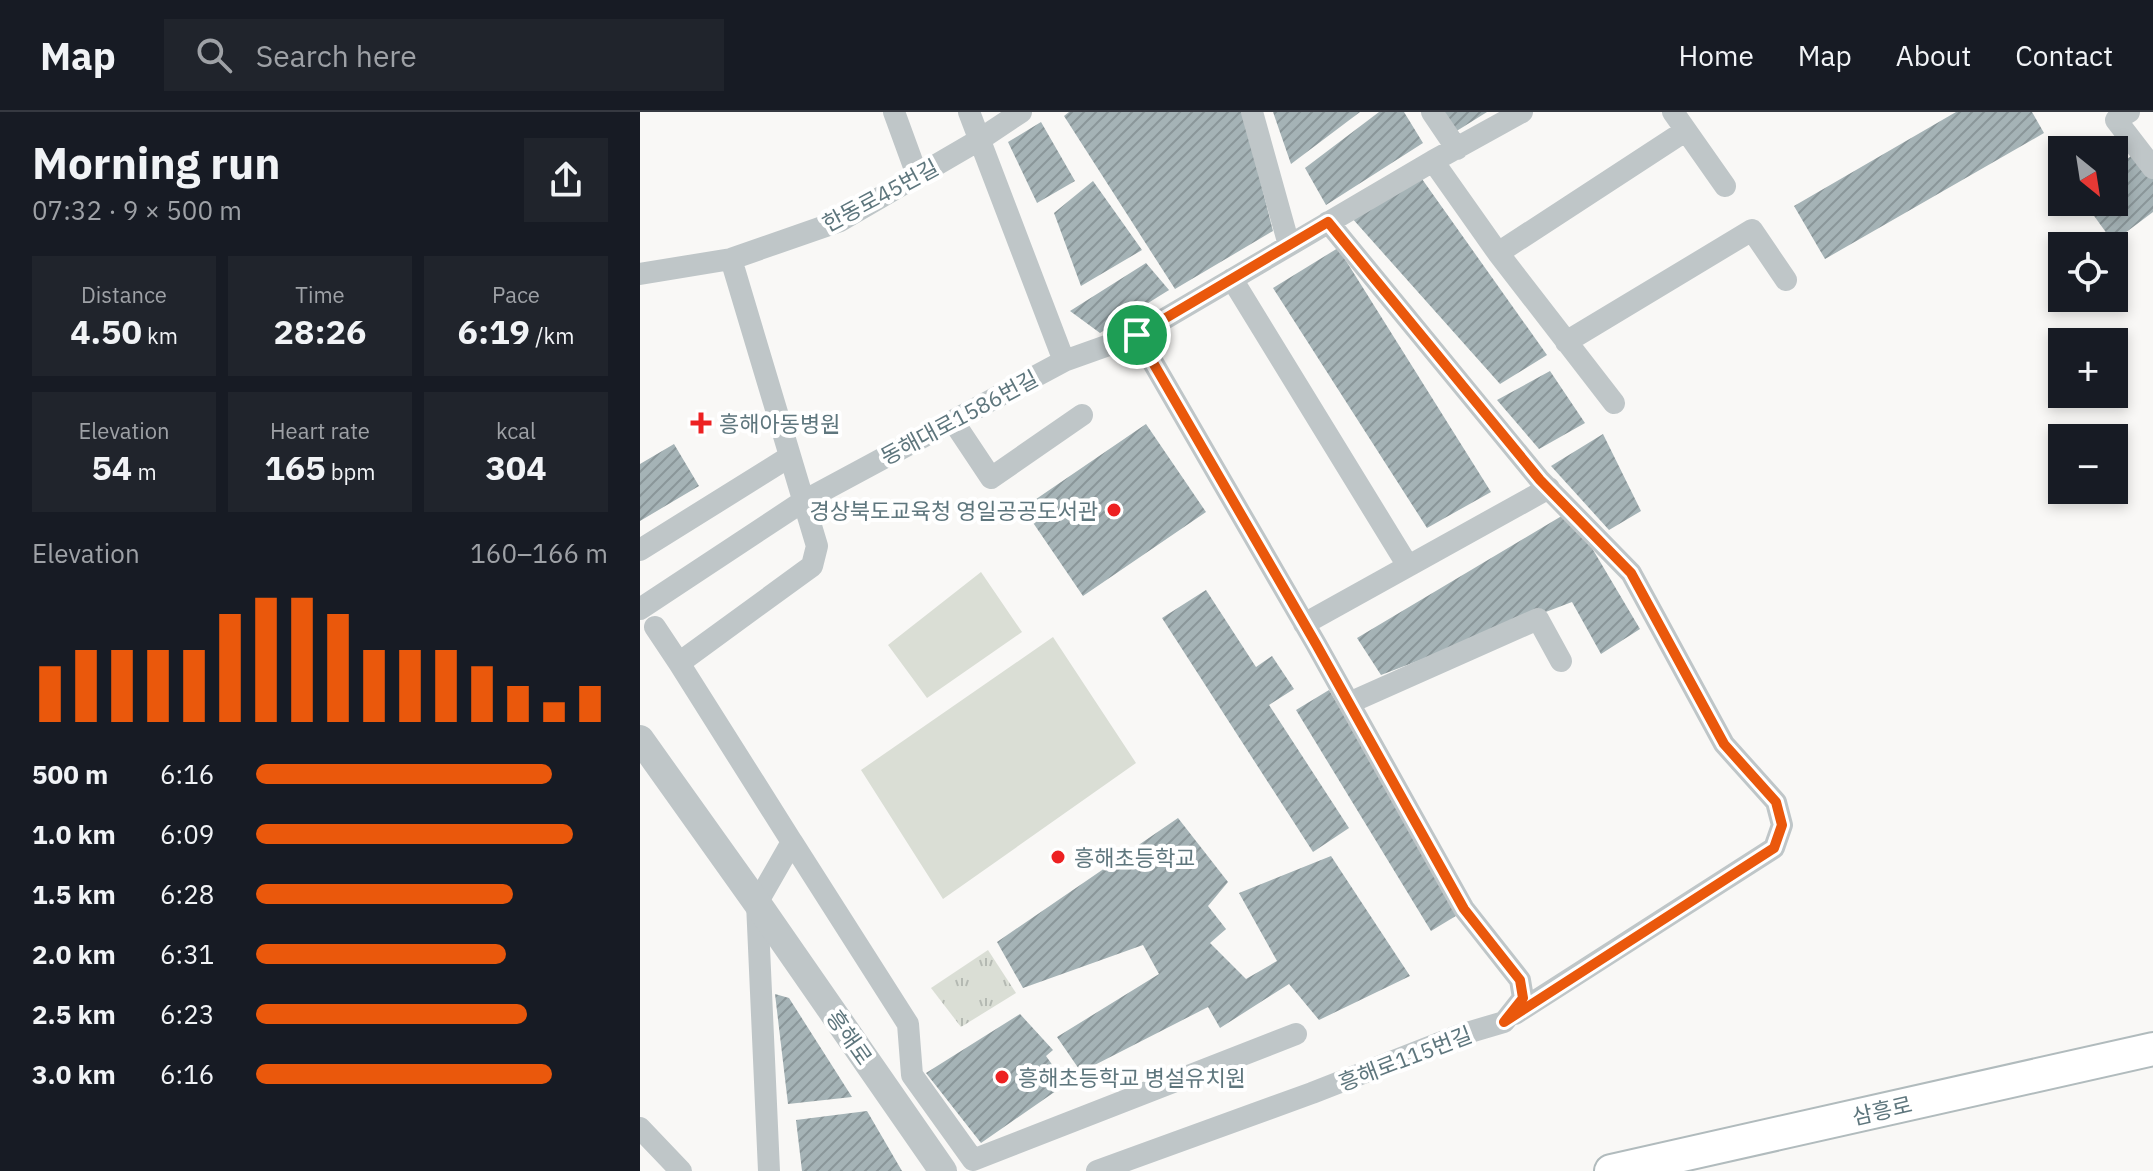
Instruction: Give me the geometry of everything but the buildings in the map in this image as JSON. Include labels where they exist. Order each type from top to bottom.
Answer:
[{"type":"main road","name":"삼흥로","points":[[1611,1171],[2153,1049]]},
{"type":"street","points":[[894,112],[917,175]]},
{"type":"street","points":[[969,112],[1064,361]]},
{"type":"street","name":"한동로45번길","points":[[640,274],[731,259],[840,221],[1021,112]]},
{"type":"street","points":[[1252,112],[1289,245]]},
{"type":"street","points":[[1432,112],[1457,149]]},
{"type":"street","name":"동해대로1586번길","points":[[640,609],[802,502],[1064,361],[1137,335],[1522,112]]},
{"type":"street","points":[[1673,112],[1725,186]]},
{"type":"street","points":[[2129,112],[2116,120],[2153,168]]},
{"type":"street","points":[[1498,253],[1685,131]]},
{"type":"street","points":[[1433,161],[1498,253],[1614,403]]},
{"type":"street","points":[[1304,624],[1545,484],[1328,222]]},
{"type":"street","points":[[1566,342],[1752,230],[1786,280]]},
{"type":"street","points":[[679,663],[812,566],[817,546],[731,259]]},
{"type":"street","points":[[1232,279],[1408,566]]},
{"type":"street","points":[[1137,335],[1464,909],[1520,980],[1523,998],[1504,1022]]},
{"type":"street","points":[[953,421],[991,478],[1082,415]]},
{"type":"street","points":[[640,550],[789,457]]},
{"type":"street","name":"흥해로115번길","points":[[1097,1171],[1460,1035],[1504,1022],[1774,848],[1782,825],[1776,802],[1724,744],[1631,573],[1545,484]]},
{"type":"street","points":[[1349,703],[1538,619],[1561,661]]},
{"type":"street","points":[[655,627],[908,1024],[912,1075],[973,1160],[1296,1034]]},
{"type":"street","name":"흥해로","points":[[640,739],[943,1171]]},
{"type":"street","points":[[769,1171],[757,903],[792,842]]},
{"type":"street","points":[[640,1128],[657,1162],[681,1171]]},
{"type":"green space","points":[[981,572],[1022,632],[927,698],[888,645]]},
{"type":"green space","points":[[1053,637],[1136,763],[943,899],[861,770]]},
{"type":"green space","points":[[988,950],[1016,993],[961,1027],[931,988]]},
{"type":"place","name":"흥해아동병원","points":[[701,423]]},
{"type":"place","name":"경상북도교육청 영일공공도서관","points":[[1114,510]]},
{"type":"place","name":"흥해초등학교","points":[[1058,857]]},
{"type":"place","name":"흥해초등학교 병설유치원","points":[[1002,1077]]},
{"type":"route","points":[[1328,222],[1540,480],[1631,573],[1724,744],[1776,802],[1782,825],[1774,848],[1504,1022],[1523,998],[1520,980],[1464,909],[1316,644],[1137,335],[1328,222]]}]
